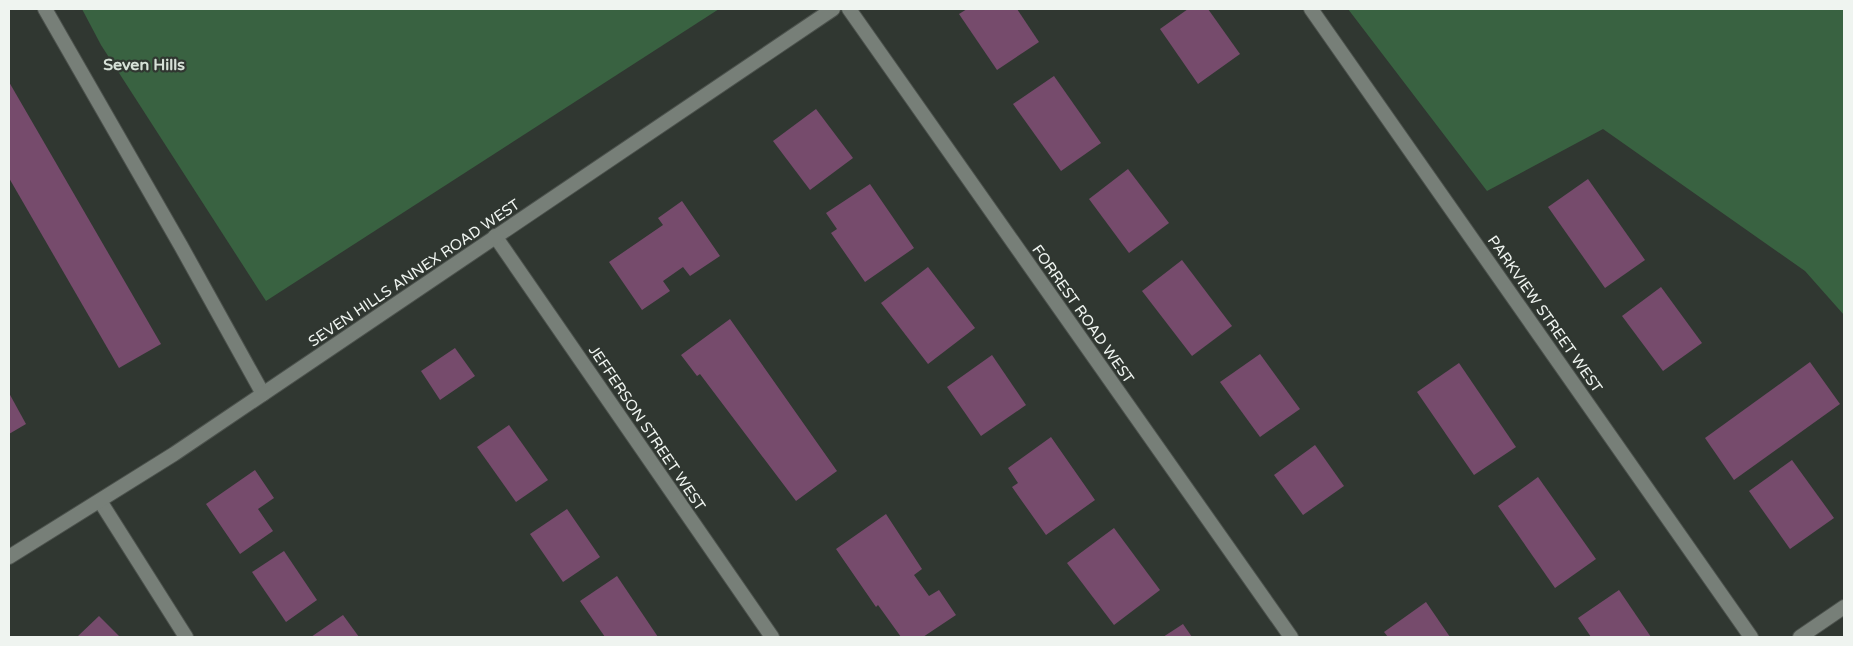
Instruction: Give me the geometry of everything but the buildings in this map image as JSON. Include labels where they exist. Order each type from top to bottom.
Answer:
[{"type":"street","points":[[45,9],[181,246],[263,394]]},
{"type":"street","name":"SEVEN HILLS ANNEX ROAD WEST","points":[[9,557],[100,501],[263,394],[833,9]]},
{"type":"street","name":"FORREST ROAD WEST","points":[[848,9],[1291,637]]},
{"type":"street","name":"PARKVIEW STREET WEST","points":[[1311,9],[1751,637]]},
{"type":"street","name":"JEFFERSON STREET WEST","points":[[495,236],[772,637]]},
{"type":"street","points":[[100,501],[186,637]]},
{"type":"street","points":[[1800,637],[1844,607]]},
{"type":"green space","points":[[82,9],[719,9],[266,301],[101,45]]},
{"type":"green space","points":[[1348,9],[1844,9],[1844,315],[1805,271],[1603,129],[1487,191]]},
{"type":"district","name":"Seven Hills","points":[[144,65]]}]
